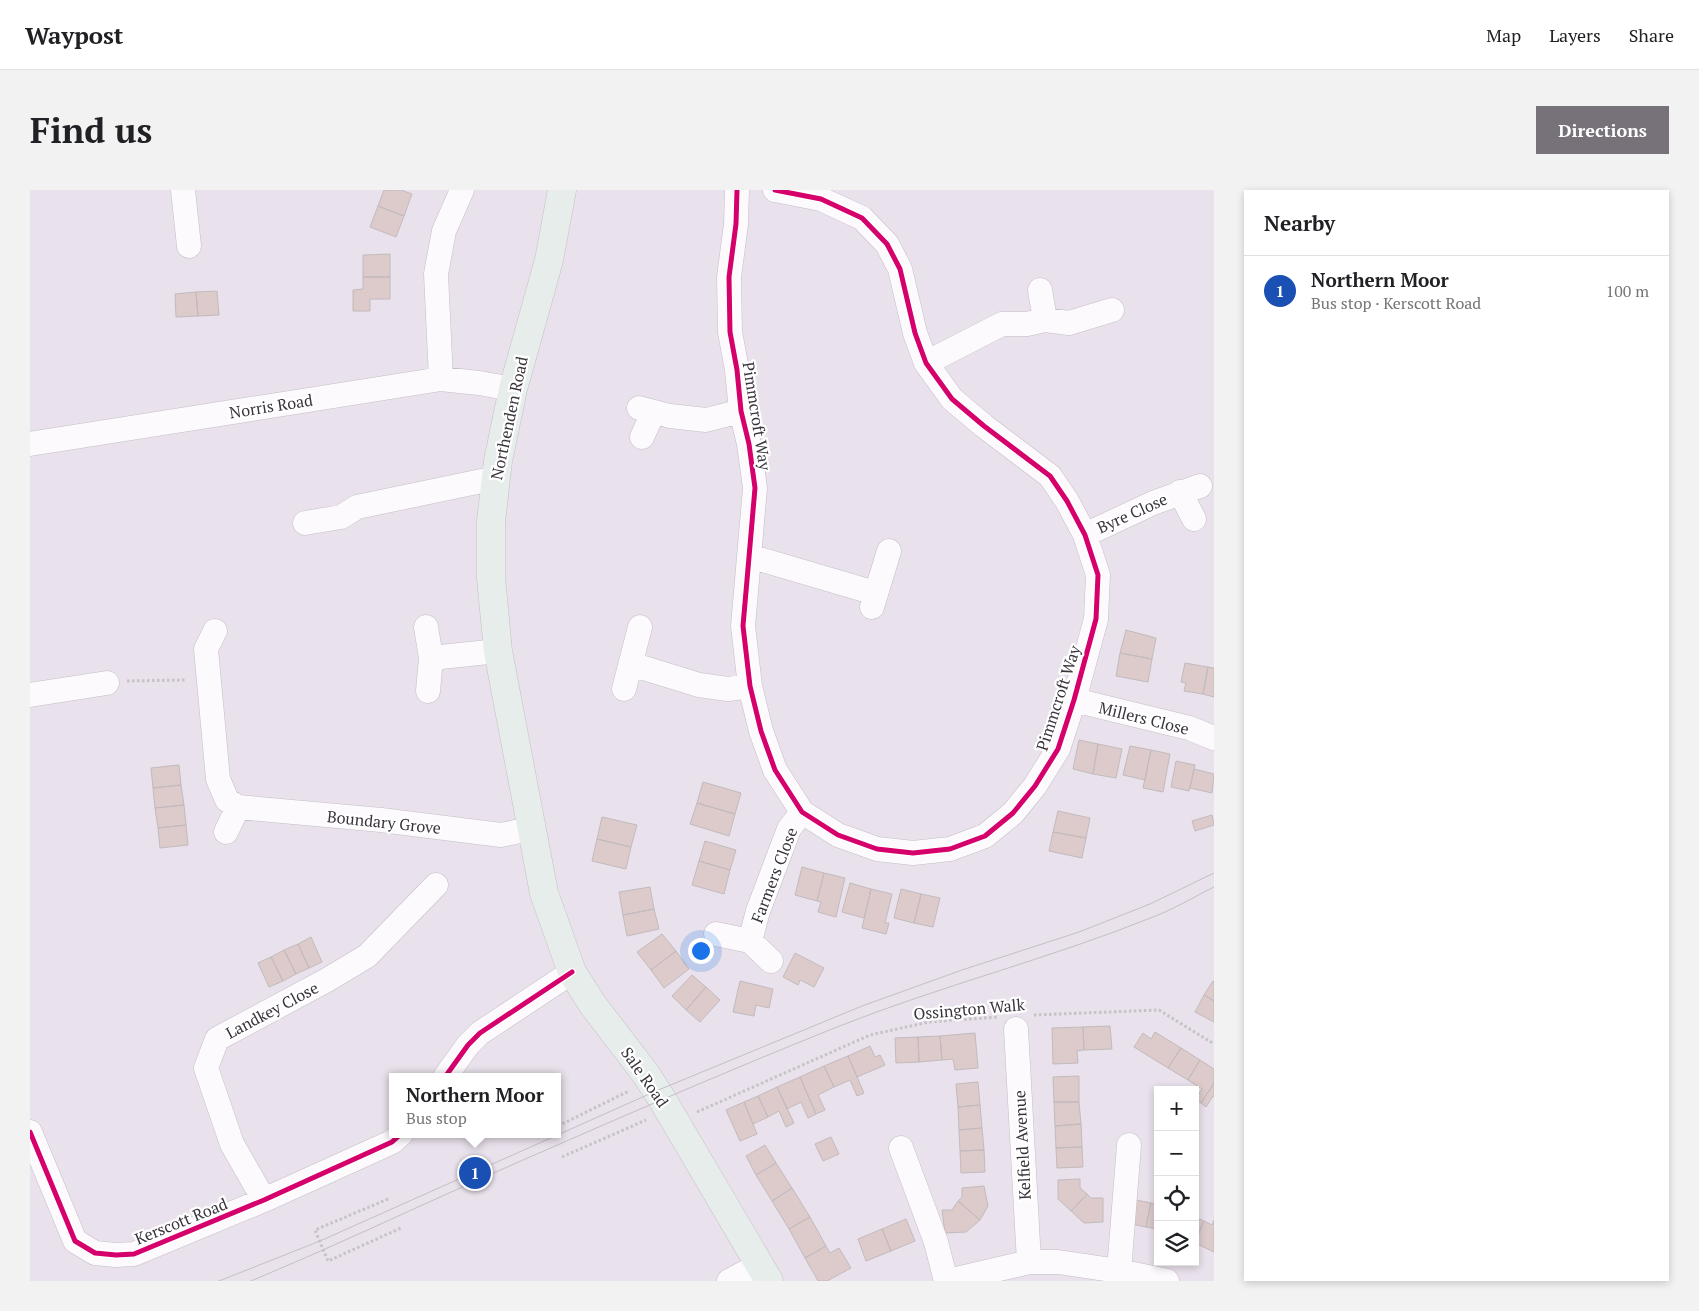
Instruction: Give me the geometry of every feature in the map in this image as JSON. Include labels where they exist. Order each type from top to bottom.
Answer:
[{"type":"main road","name":"Northenden Road","points":[[538,867],[498,651],[491,578],[491,521],[496,478],[513,389],[549,260],[562,190]]},
{"type":"main road","name":"Sale Road","points":[[538,867],[544,893],[572,972],[593,1006],[644,1073],[676,1122],[764,1273]]},
{"type":"street","points":[[183,190],[189,246]]},
{"type":"street","points":[[440,379],[436,274],[444,231],[462,190]]},
{"type":"street","name":"Pimmcroft Way","points":[[736,190],[736,224],[729,277],[730,323],[741,411],[749,444],[755,488],[743,626],[750,686],[761,731],[775,770],[802,812],[838,836],[877,849],[913,853],[950,849],[985,836],[1013,814],[1035,786],[1058,749],[1074,700],[1096,619],[1098,575],[1085,535],[1067,501],[1050,476],[952,399],[926,363],[915,333],[900,269],[887,244],[862,218],[822,195],[776,190]]},
{"type":"street","points":[[1040,290],[1045,320]]},
{"type":"street","points":[[926,363],[1002,324],[1027,324],[1045,320],[1070,323],[1112,310]]},
{"type":"street","name":"Norris Road","points":[[30,444],[440,379],[513,389]]},
{"type":"street","points":[[642,438],[646,410],[690,419],[706,420],[741,411]]},
{"type":"street","points":[[305,523],[341,517],[357,508],[496,478]]},
{"type":"street","name":"Byre Close","points":[[1085,535],[1145,506],[1190,489],[1194,519]]},
{"type":"street","points":[[749,556],[873,601],[889,551]]},
{"type":"street","points":[[426,627],[431,658],[428,691]]},
{"type":"street","points":[[624,689],[640,627]]},
{"type":"street","points":[[215,631],[206,649],[218,780],[227,800],[238,807],[226,832]]},
{"type":"street","points":[[431,658],[498,651]]},
{"type":"street","points":[[631,664],[699,685],[728,689],[750,686]]},
{"type":"street","points":[[30,695],[107,682]]},
{"type":"street","name":"Millers Close","points":[[1074,700],[1189,728],[1214,738]]},
{"type":"street","name":"Boundary Grove","points":[[238,807],[381,820],[501,834],[530,829]]},
{"type":"street","name":"Farmers Close","points":[[750,941],[758,911],[789,830],[802,812]]},
{"type":"street","name":"Landkey Close","points":[[264,1200],[232,1144],[206,1068],[217,1039],[327,980],[367,956],[436,885]]},
{"type":"street","name":"Farmers Close","points":[[716,934],[750,941],[771,961]]},
{"type":"street","points":[[449,1073],[468,1045],[480,1033],[572,972]]},
{"type":"street","name":"Kelfield Avenue","points":[[1016,1020],[1028,1262]]},
{"type":"street","name":"Kerscott Road","points":[[30,1132],[75,1241],[95,1253],[116,1255],[134,1254],[264,1200],[392,1142],[396,1138]]},
{"type":"street","points":[[1119,1271],[1129,1145]]},
{"type":"street","points":[[901,1148],[936,1242],[947,1281],[1028,1262],[1058,1262],[1119,1271],[1167,1281]]},
{"type":"street","points":[[729,1281],[764,1273]]},
{"type":"path","points":[[107,682],[208,678]]},
{"type":"path","points":[[388,1199],[315,1230],[328,1261],[401,1228]]},
{"type":"building","points":[[384,190],[401,190],[412,194],[404,216],[378,206]]},
{"type":"building","points":[[378,206],[404,216],[396,237],[370,227]]},
{"type":"building","points":[[390,254],[390,277],[363,277],[363,255]]},
{"type":"building","points":[[363,277],[390,277],[390,299],[370,299],[370,311],[353,311],[353,290],[363,289]]},
{"type":"building","points":[[217,291],[219,315],[198,316],[196,292]]},
{"type":"building","points":[[196,292],[198,316],[176,317],[175,294]]},
{"type":"building","points":[[1126,630],[1156,638],[1152,659],[1120,653]]},
{"type":"building","points":[[1120,653],[1152,659],[1148,682],[1116,676]]},
{"type":"building","points":[[1185,663],[1208,667],[1203,694],[1184,691],[1186,683],[1181,682]]},
{"type":"building","points":[[1208,667],[1214,668],[1214,697],[1203,694]]},
{"type":"building","points":[[1079,740],[1098,744],[1093,774],[1073,769]]},
{"type":"building","points":[[1098,744],[1122,749],[1116,778],[1093,774]]},
{"type":"building","points":[[1130,746],[1151,750],[1145,780],[1123,775]]},
{"type":"building","points":[[1151,750],[1170,754],[1163,792],[1143,788]]},
{"type":"building","points":[[1176,761],[1195,765],[1189,791],[1171,787]]},
{"type":"building","points":[[179,765],[181,785],[153,788],[151,768]]},
{"type":"building","points":[[1194,769],[1214,774],[1212,793],[1190,788]]},
{"type":"building","points":[[703,782],[741,793],[735,814],[697,803]]},
{"type":"building","points":[[181,785],[184,805],[155,808],[153,788]]},
{"type":"building","points":[[697,803],[735,814],[729,836],[690,824]]},
{"type":"building","points":[[184,805],[186,825],[158,828],[155,808]]},
{"type":"building","points":[[1058,811],[1090,818],[1086,838],[1053,832]]},
{"type":"building","points":[[1212,815],[1214,825],[1195,831],[1192,821]]},
{"type":"building","points":[[602,817],[637,825],[631,847],[597,839]]},
{"type":"building","points":[[186,825],[188,845],[160,848],[158,828]]},
{"type":"building","points":[[1053,832],[1086,838],[1082,858],[1049,851]]},
{"type":"building","points":[[597,839],[631,847],[626,869],[592,861]]},
{"type":"building","points":[[705,841],[736,850],[730,870],[699,861]]},
{"type":"building","points":[[699,861],[730,870],[724,894],[692,885]]},
{"type":"building","points":[[802,867],[824,873],[817,901],[795,895]]},
{"type":"building","points":[[824,873],[845,878],[836,917],[818,912],[821,902],[817,901]]},
{"type":"building","points":[[850,883],[871,889],[864,918],[842,912]]},
{"type":"building","points":[[650,887],[654,909],[623,915],[619,892]]},
{"type":"building","points":[[871,889],[892,894],[885,923],[889,923],[886,934],[862,928]]},
{"type":"building","points":[[901,889],[921,894],[914,923],[894,918]]},
{"type":"building","points":[[921,894],[940,898],[933,927],[914,923]]},
{"type":"building","points":[[654,909],[659,929],[627,936],[623,915]]},
{"type":"building","points":[[662,934],[676,951],[651,970],[637,952]]},
{"type":"building","points":[[311,937],[322,962],[309,968],[298,944]]},
{"type":"building","points":[[298,944],[309,968],[296,974],[284,950]]},
{"type":"building","points":[[284,950],[296,974],[283,981],[271,957]]},
{"type":"building","points":[[676,951],[689,969],[664,988],[651,970]]},
{"type":"building","points":[[795,953],[824,968],[814,987],[800,980],[798,985],[783,977]]},
{"type":"building","points":[[271,957],[283,981],[269,987],[258,963]]},
{"type":"building","points":[[692,975],[706,987],[686,1010],[672,996]]},
{"type":"building","points":[[740,981],[773,989],[769,1008],[756,1005],[754,1016],[733,1012]]},
{"type":"building","points":[[1214,982],[1214,1001],[1204,995]]},
{"type":"building","points":[[706,987],[720,1000],[700,1022],[686,1010]]},
{"type":"building","points":[[1204,995],[1214,1001],[1214,1022],[1195,1012]]},
{"type":"building","points":[[1110,1026],[1112,1049],[1084,1050],[1083,1027]]},
{"type":"building","points":[[1083,1027],[1084,1050],[1077,1051],[1078,1063],[1053,1064],[1052,1028]]},
{"type":"building","points":[[1155,1032],[1181,1048],[1168,1068],[1134,1047],[1143,1033],[1151,1039]]},
{"type":"building","points":[[975,1033],[978,1068],[955,1070],[953,1059],[942,1060],[940,1036]]},
{"type":"building","points":[[940,1036],[942,1060],[919,1062],[918,1037]]},
{"type":"building","points":[[918,1037],[919,1062],[896,1063],[895,1038]]},
{"type":"building","points":[[870,1046],[875,1057],[880,1055],[885,1065],[857,1077],[848,1056]]},
{"type":"building","points":[[1181,1048],[1200,1060],[1188,1080],[1168,1068]]},
{"type":"building","points":[[848,1056],[864,1093],[857,1096],[850,1080],[834,1087],[824,1066]]},
{"type":"building","points":[[1200,1060],[1214,1069],[1214,1083],[1201,1103],[1199,1102],[1199,1093],[1202,1089],[1188,1080]]},
{"type":"building","points":[[824,1066],[834,1087],[818,1095],[825,1110],[816,1114],[800,1077]]},
{"type":"building","points":[[1079,1076],[1079,1102],[1054,1102],[1053,1077]]},
{"type":"building","points":[[800,1077],[816,1114],[808,1118],[801,1102],[787,1109],[777,1087]]},
{"type":"building","points":[[978,1082],[980,1105],[958,1107],[956,1084]]},
{"type":"building","points":[[1214,1083],[1214,1097],[1206,1107],[1201,1103]]},
{"type":"building","points":[[777,1087],[794,1123],[786,1127],[779,1111],[768,1117],[758,1096]]},
{"type":"building","points":[[758,1096],[768,1117],[753,1124],[744,1102]]},
{"type":"building","points":[[744,1102],[757,1134],[740,1141],[726,1110]]},
{"type":"building","points":[[1054,1102],[1079,1102],[1081,1124],[1055,1126]]},
{"type":"building","points":[[980,1105],[982,1128],[959,1130],[958,1107]]},
{"type":"building","points":[[1081,1124],[1082,1147],[1056,1148],[1055,1126]]},
{"type":"building","points":[[982,1128],[984,1150],[960,1151],[959,1130]]},
{"type":"building","points":[[831,1137],[839,1154],[823,1161],[815,1144]]},
{"type":"building","points":[[765,1145],[776,1163],[756,1175],[746,1156]]},
{"type":"building","points":[[1082,1147],[1083,1167],[1057,1168],[1056,1148]]},
{"type":"building","points":[[984,1150],[985,1172],[961,1173],[960,1151]]},
{"type":"building","points":[[776,1163],[792,1188],[772,1201],[756,1175]]},
{"type":"building","points":[[1080,1179],[1080,1188],[1087,1194],[1071,1211],[1058,1199],[1058,1180]]},
{"type":"building","points":[[984,1186],[988,1206],[980,1220],[958,1201],[962,1197],[962,1188]]},
{"type":"building","points":[[792,1188],[810,1217],[789,1229],[772,1201]]},
{"type":"building","points":[[1087,1194],[1091,1198],[1103,1198],[1103,1222],[1084,1223],[1071,1211]]},
{"type":"building","points":[[1131,1199],[1151,1203],[1146,1227],[1127,1223]]},
{"type":"building","points":[[958,1201],[980,1220],[966,1232],[945,1233],[942,1210],[952,1210]]},
{"type":"building","points":[[1151,1203],[1154,1204],[1154,1228],[1146,1227]]},
{"type":"building","points":[[810,1217],[826,1246],[805,1258],[789,1229]]},
{"type":"building","points":[[906,1219],[915,1241],[891,1251],[882,1229]]},
{"type":"building","points":[[1199,1219],[1204,1221],[1199,1232]]},
{"type":"building","points":[[1214,1220],[1214,1252],[1199,1245],[1199,1233],[1204,1221],[1212,1225]]},
{"type":"building","points":[[882,1229],[891,1251],[866,1261],[858,1239]]},
{"type":"building","points":[[826,1246],[830,1253],[839,1248],[851,1268],[827,1281],[818,1281],[805,1258]]},
{"type":"tram line","points":[[561,1133],[656,1091],[862,1006],[962,970],[1079,932],[1150,904],[1214,873]]},
{"type":"tram line","points":[[251,1281],[569,1140],[792,1045],[915,998],[1114,932],[1169,910],[1214,887]]},
{"type":"tram line","points":[[219,1281],[320,1241],[551,1138]]},
{"type":"cycle path","points":[[737,190],[736,224],[729,277],[730,332],[737,370],[741,411],[749,444],[755,488],[743,626],[750,686],[761,731],[775,770],[802,812],[838,835],[877,849],[913,853],[950,849],[985,836],[1013,813],[1035,786],[1058,749],[1074,700],[1096,619],[1098,575],[1085,535],[1067,501],[1050,476],[952,399],[926,363],[915,333],[900,269],[887,244],[862,218],[821,199],[775,190]]},
{"type":"cycle path","points":[[448,1073],[468,1045],[480,1033],[572,972]]},
{"type":"cycle path","points":[[30,1132],[75,1241],[95,1253],[116,1255],[134,1254],[264,1200],[392,1142],[396,1138]]},
{"type":"place","name":"Northern Moor","points":[[475,1173]]}]
